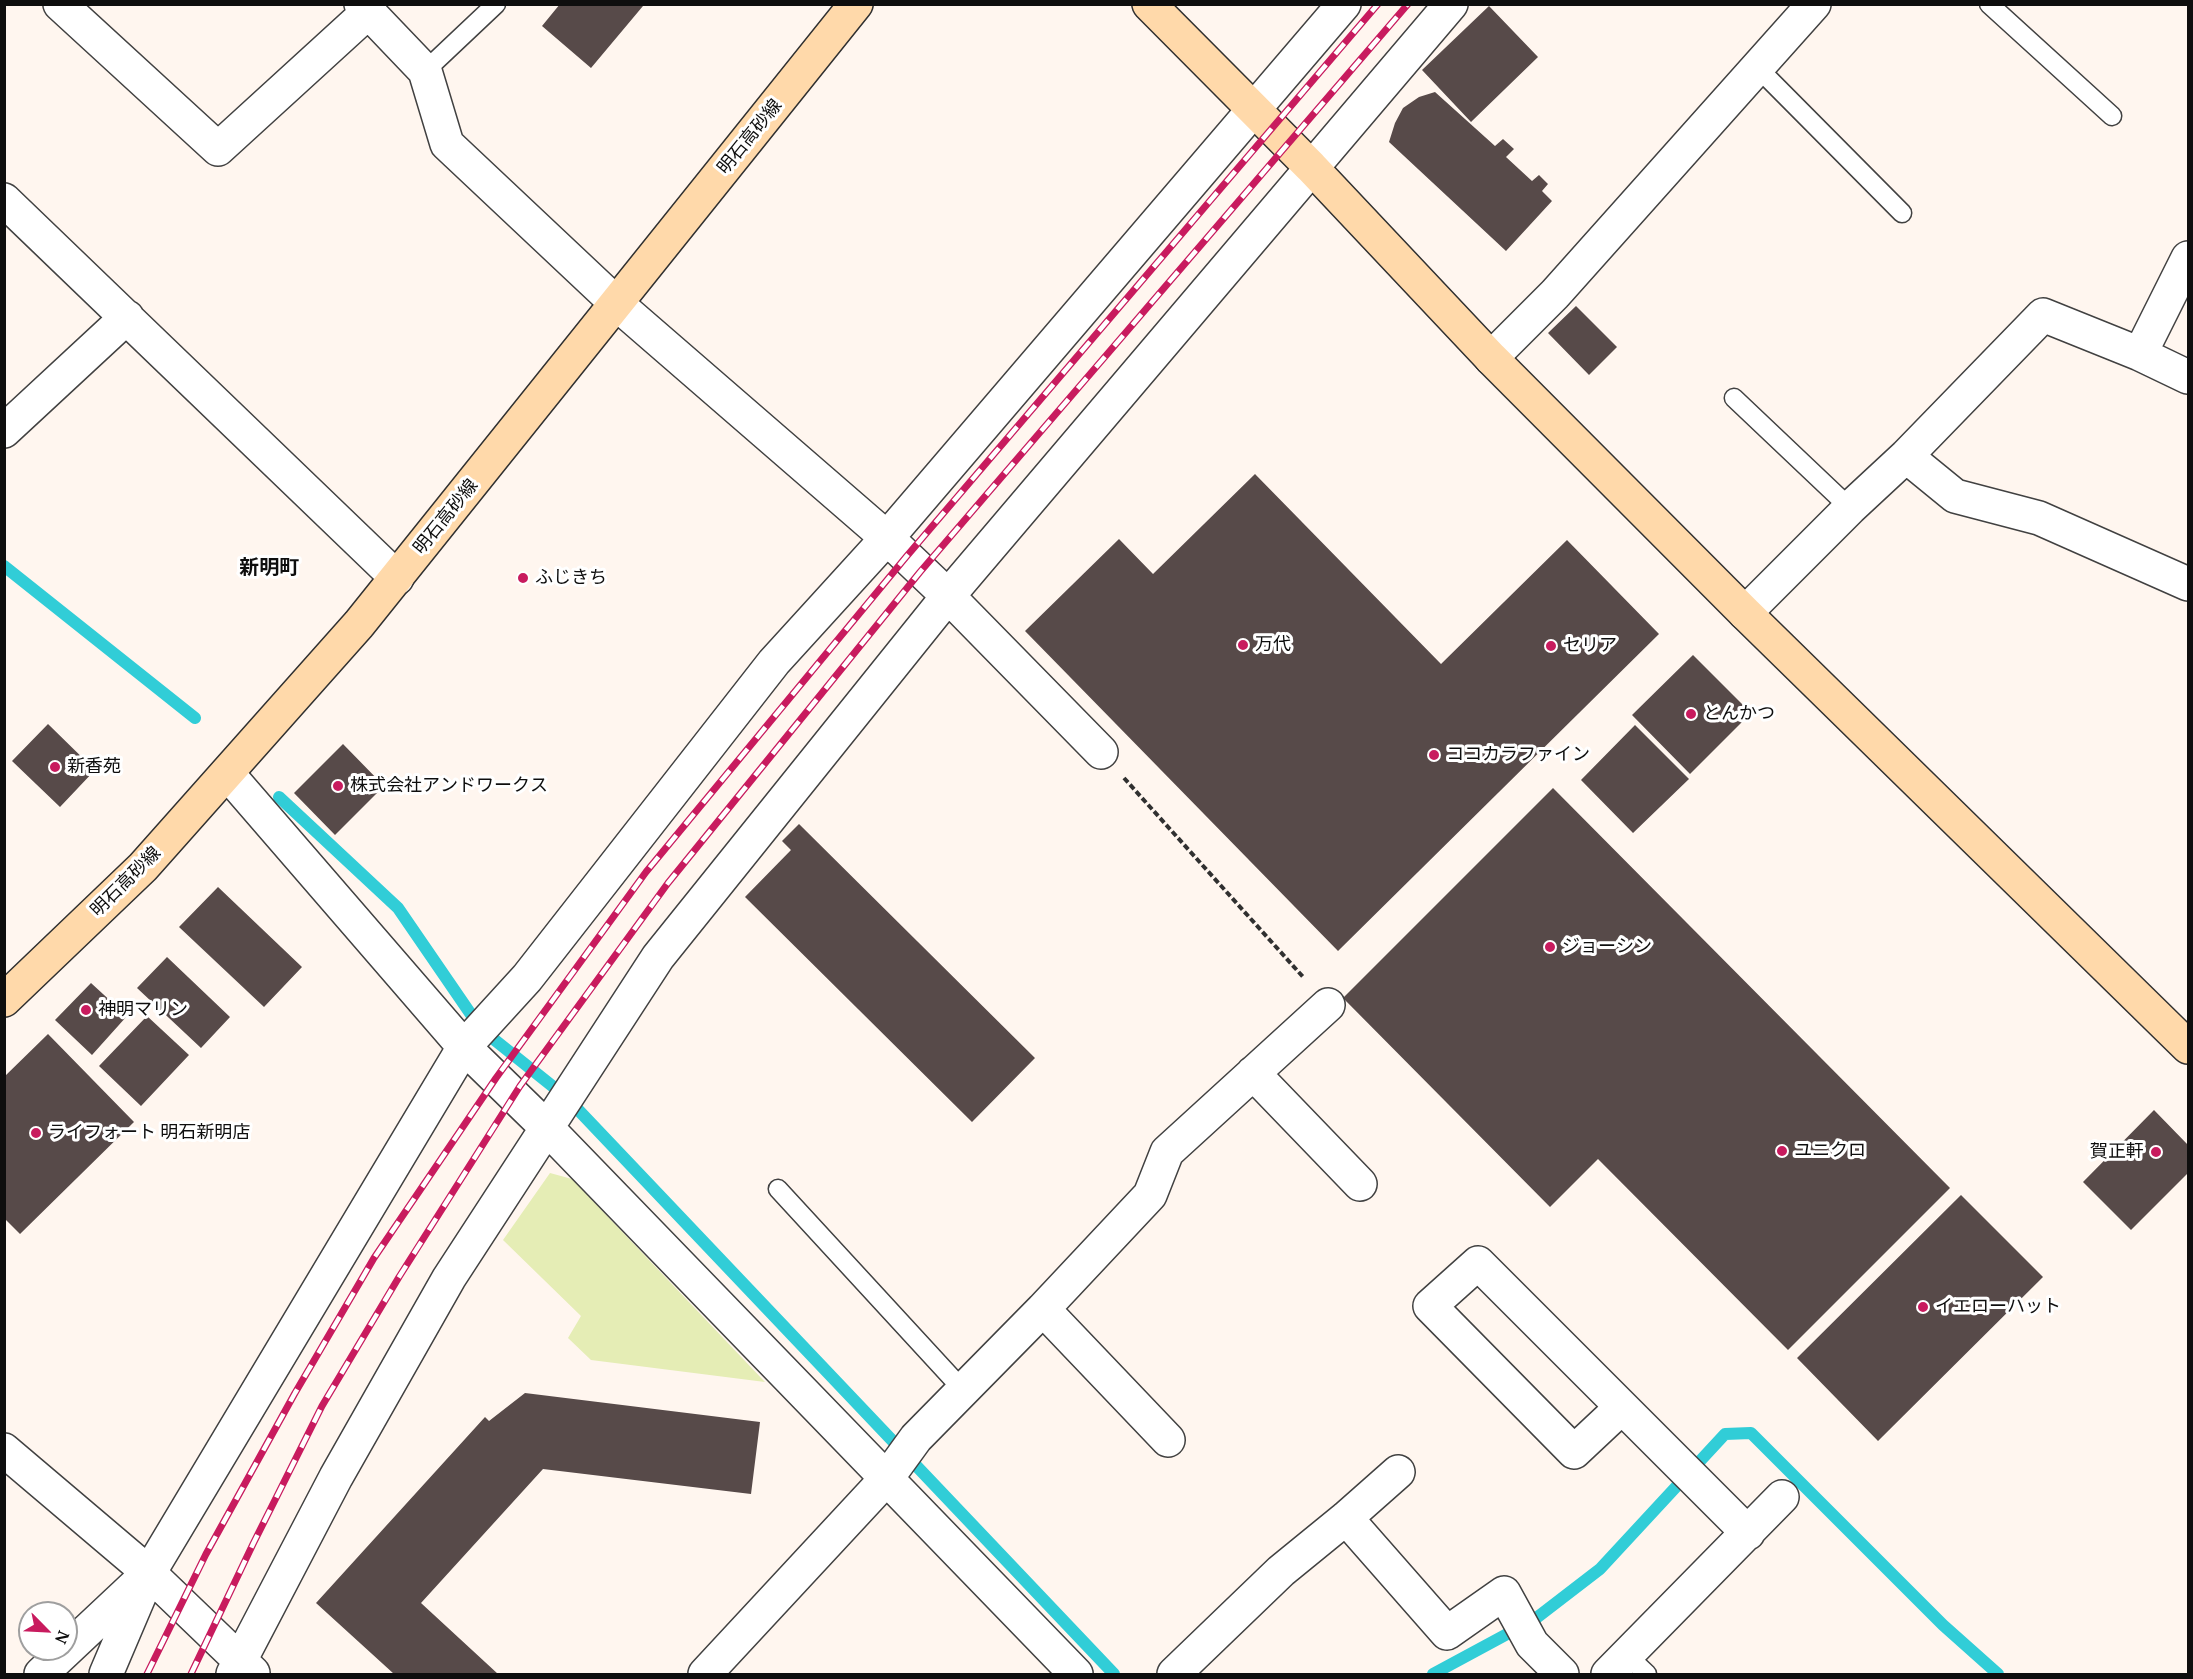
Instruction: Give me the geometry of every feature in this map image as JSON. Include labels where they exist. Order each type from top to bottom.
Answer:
[{"type":"street","points":[[60,4],[218,149],[364,8],[425,70],[447,144],[617,304],[886,538],[948,596],[1101,752]]},
{"type":"street","name":"明石高砂線","points":[[4,1000],[143,867],[359,624],[856,4]]},
{"type":"street","points":[[1149,4],[1311,167],[1491,358],[1745,613],[2188,1047]]},
{"type":"street","points":[[106,1674],[149,1573],[464,1047],[527,978],[774,662],[886,538],[1344,4]]},
{"type":"street","points":[[4,1450],[149,1573],[242,1670],[336,1477],[443,1288],[658,957],[948,596],[1451,4]]},
{"type":"street","points":[[1491,358],[1555,294],[1814,4]]},
{"type":"street","points":[[4,200],[397,578]]},
{"type":"street","points":[[2140,354],[2188,258]]},
{"type":"street","points":[[1745,613],[1850,508],[1906,456],[2043,315],[2140,354],[2188,377]]},
{"type":"street","points":[[4,431],[127,317]]},
{"type":"street","points":[[1906,456],[1955,496],[2039,518],[2188,584]]},
{"type":"street","points":[[226,773],[464,1047],[546,1127],[1076,1674]]},
{"type":"street","points":[[705,1674],[887,1478],[916,1438],[1043,1309],[1150,1195],[1167,1152],[1328,1005]]},
{"type":"street","points":[[1253,1073],[1360,1184]]},
{"type":"street","points":[[1622,1407],[1574,1452],[1430,1306],[1478,1263],[1622,1407],[1748,1533]]},
{"type":"street","points":[[1043,1309],[1168,1440]]},
{"type":"street","points":[[1174,1674],[1281,1571],[1398,1472]]},
{"type":"street","points":[[1627,1668],[1782,1497]]},
{"type":"street","points":[[1346,1518],[1447,1633],[1504,1593],[1532,1644],[1562,1674]]},
{"type":"street","points":[[41,1674],[149,1573]]},
{"type":"lane","points":[[425,70],[496,4]]},
{"type":"lane","points":[[1989,4],[2112,116]]},
{"type":"lane","points":[[1757,67],[1902,213]]},
{"type":"lane","points":[[1734,398],[1850,508]]},
{"type":"lane","points":[[778,1190],[963,1390]]},
{"type":"path","points":[[1101,752],[1328,1005]]},
{"type":"green space","points":[[550,1173],[572,1179],[765,1382],[591,1360],[568,1338],[581,1316],[503,1240]]},
{"type":"building","points":[[560,4],[641,4],[643,6],[591,68],[542,26]]},
{"type":"building","points":[[1489,6],[1538,57],[1471,122],[1422,70]]},
{"type":"building","points":[[1435,92],[1495,146],[1503,139],[1514,149],[1506,157],[1532,181],[1539,175],[1548,184],[1542,191],[1552,201],[1506,251],[1389,142],[1403,108],[1419,97]]},
{"type":"building","points":[[1576,306],[1617,347],[1589,375],[1548,333]]},
{"type":"building","points":[[1255,474],[1441,664],[1567,540],[1659,634],[1338,951],[1025,631],[1119,539],[1153,574]]},
{"type":"building","points":[[1693,655],[1751,713],[1690,774],[1632,715]]},
{"type":"building","points":[[48,724],[95,770],[60,807],[12,761]]},
{"type":"building","points":[[1635,725],[1689,779],[1633,833],[1581,780]]},
{"type":"building","points":[[343,744],[384,786],[335,835],[294,793]]},
{"type":"building","points":[[1553,788],[1950,1188],[1788,1350],[1598,1159],[1550,1207],[1343,998]]},
{"type":"building","points":[[799,824],[1035,1058],[972,1122],[745,897],[791,850],[782,841]]},
{"type":"building","points":[[218,887],[302,967],[264,1007],[179,927]]},
{"type":"building","points":[[167,957],[230,1017],[201,1048],[137,988]]},
{"type":"building","points":[[91,983],[127,1016],[92,1055],[55,1020]]},
{"type":"building","points":[[147,1016],[189,1055],[141,1106],[99,1066]]},
{"type":"building","points":[[48,1034],[134,1122],[20,1234],[4,1218],[4,1077]]},
{"type":"building","points":[[2154,1110],[2188,1145],[2188,1173],[2131,1230],[2083,1182]]},
{"type":"building","points":[[1961,1195],[2043,1277],[1878,1441],[1797,1358]]},
{"type":"building","points":[[525,1393],[760,1422],[751,1494],[543,1469],[421,1603],[498,1674],[394,1674],[316,1603],[485,1417],[489,1421]]},
{"type":"waterway","points":[[4,566],[195,718]]},
{"type":"waterway","points":[[279,797],[398,908],[481,1029],[566,1097],[1114,1674]]},
{"type":"waterway","points":[[1433,1674],[1535,1619],[1600,1569],[1725,1434],[1751,1433],[1943,1625],[1998,1674]]},
{"type":"railway","points":[[147,1674],[206,1554],[295,1393],[374,1258],[496,1078],[646,872],[906,557],[1378,4]]},
{"type":"railway","points":[[191,1674],[322,1406],[399,1277],[520,1086],[668,883],[920,572],[1408,4]]},
{"type":"place","name":"ふじきち","points":[[523,578]]},
{"type":"place","name":"万代","points":[[1243,645]]},
{"type":"place","name":"セリア","points":[[1551,646]]},
{"type":"place","name":"とんかつ","points":[[1691,714]]},
{"type":"place","name":"ココカラファイン","points":[[1434,755]]},
{"type":"place","name":"新香苑","points":[[55,767]]},
{"type":"place","name":"株式会社アンドワークス","points":[[338,786]]},
{"type":"place","name":"ジョーシン","points":[[1550,947]]},
{"type":"place","name":"神明マリン","points":[[86,1010]]},
{"type":"place","name":"ライフォート 明石新明店","points":[[36,1133]]},
{"type":"place","name":"ユニクロ","points":[[1782,1151]]},
{"type":"place","name":"賀正軒","points":[[2156,1152]]},
{"type":"place","name":"イエローハット","points":[[1923,1307]]},
{"type":"district","name":"新明町","points":[[269,568]]}]
